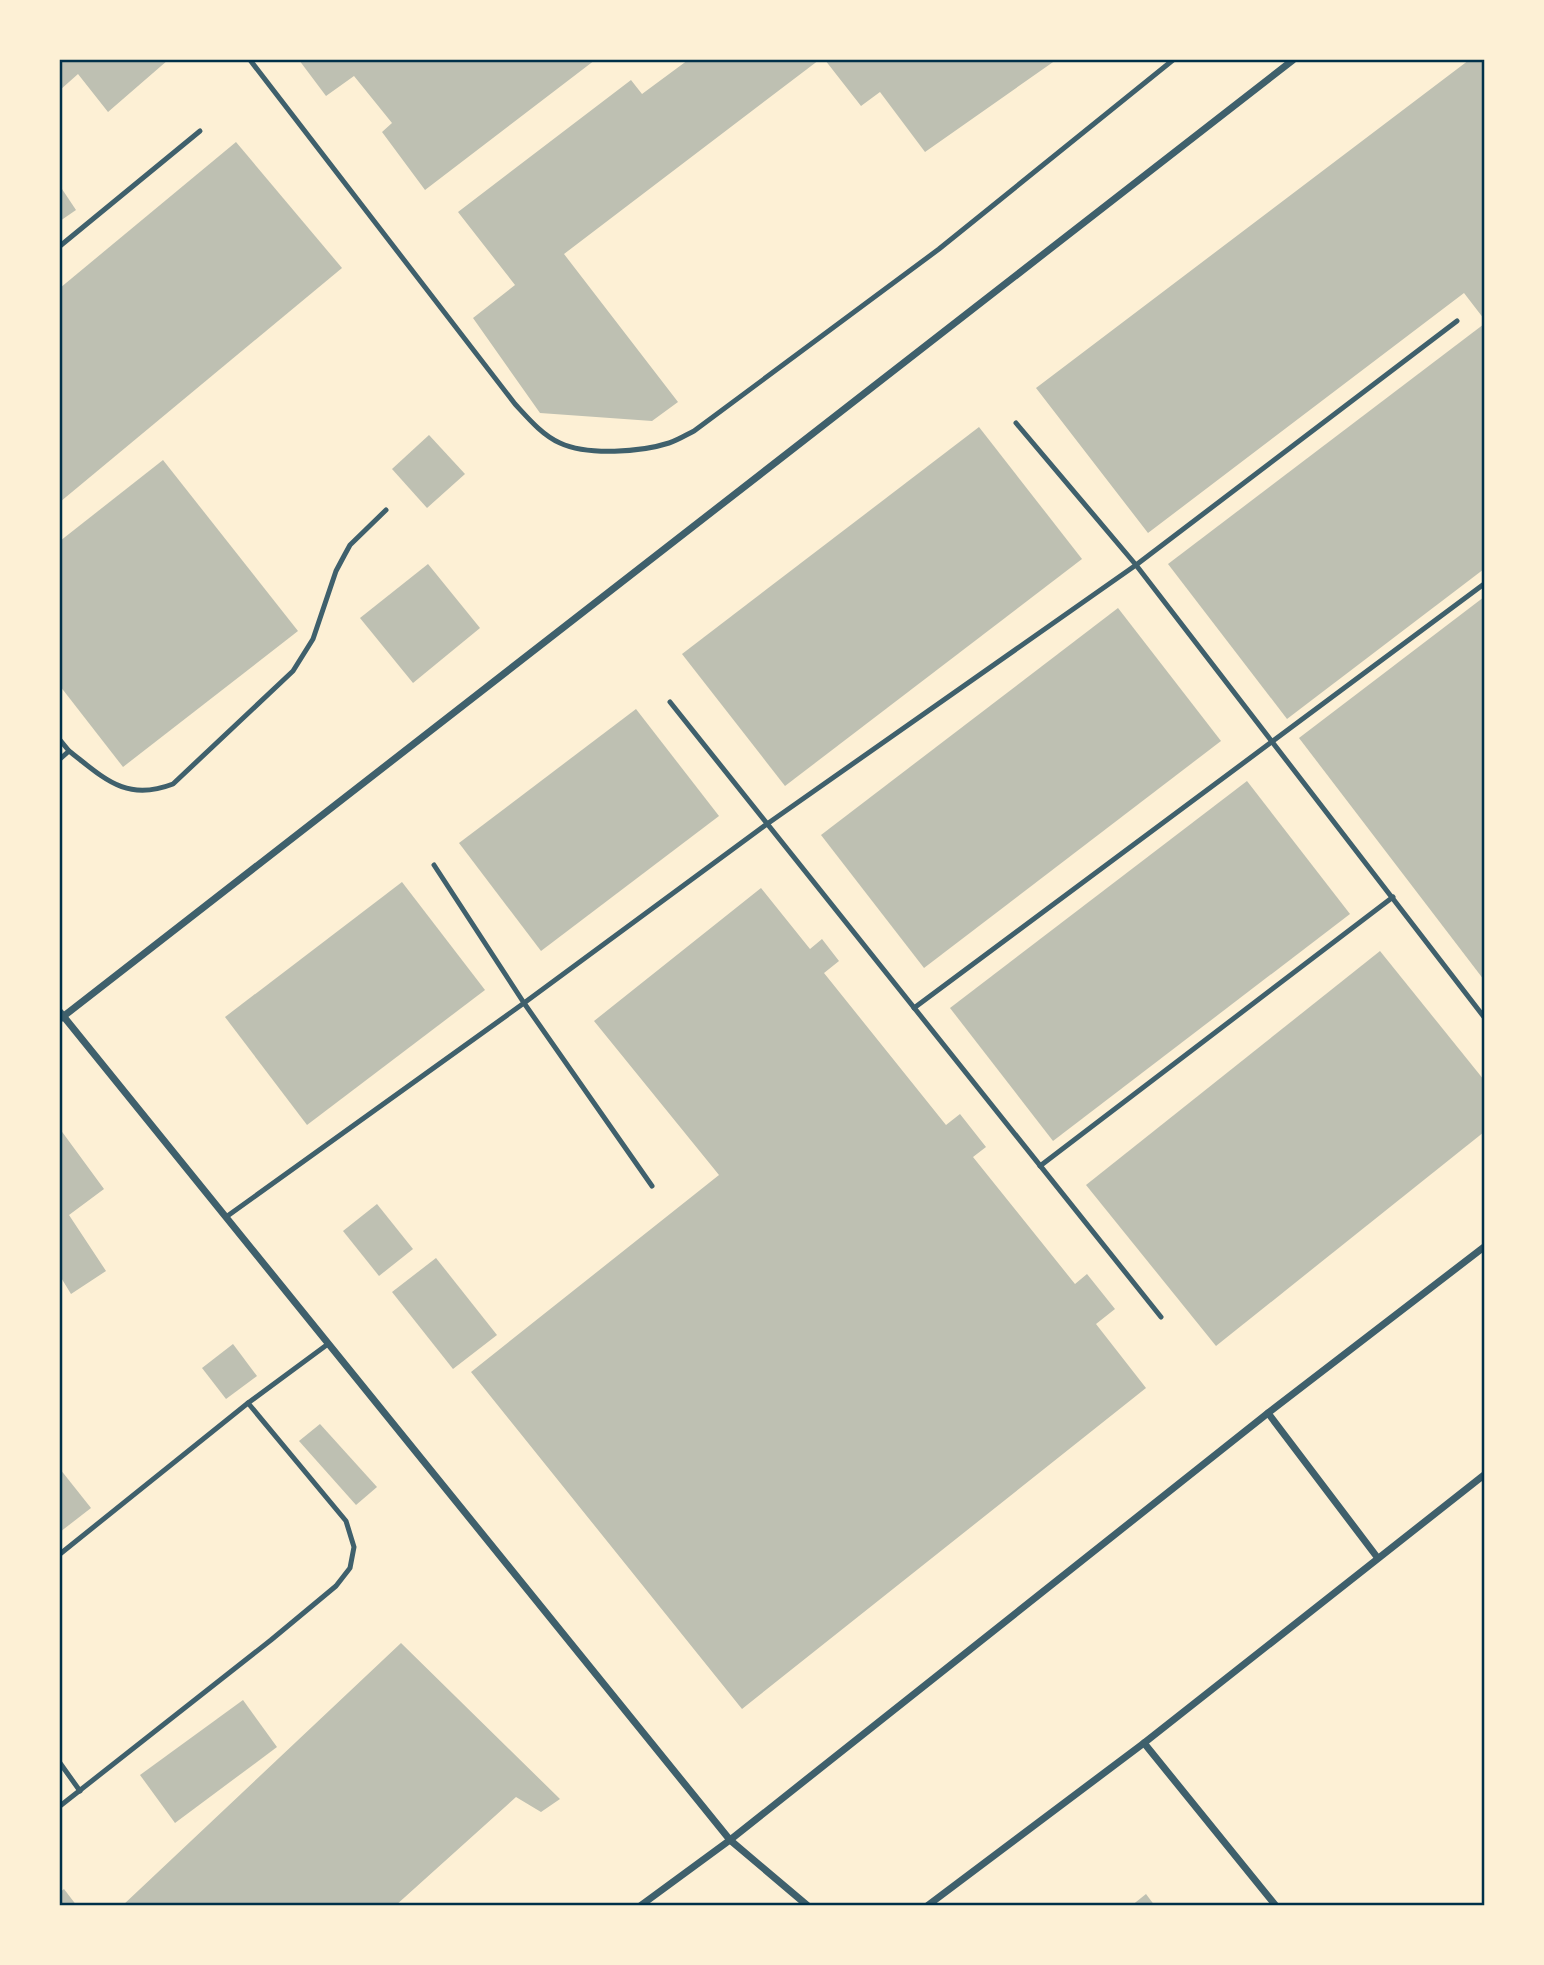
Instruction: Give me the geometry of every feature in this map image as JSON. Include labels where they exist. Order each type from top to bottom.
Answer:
[{"type":"street","points":[[808,1906],[730,1840],[61,1015],[1293,60]]},
{"type":"street","points":[[640,1906],[730,1840],[1269,1413],[1485,1247]]},
{"type":"street","points":[[1269,1413],[1377,1557]]},
{"type":"street","points":[[927,1906],[1144,1743],[1377,1557],[1485,1475]]},
{"type":"street","points":[[1144,1743],[1276,1906]]},
{"type":"lane","points":[[250,60],[514,404],[540,430],[561,444],[617,451],[670,443],[694,431],[939,249],[1173,60]]},
{"type":"lane","points":[[60,246],[200,131]]},
{"type":"lane","points":[[226,1217],[767,824],[1136,565],[1457,321]]},
{"type":"lane","points":[[1016,423],[1136,565],[1485,1017]]},
{"type":"lane","points":[[60,740],[69,751],[105,779],[135,791],[155,791],[173,784],[293,671],[313,639],[336,571],[350,545],[386,510]]},
{"type":"lane","points":[[914,1008],[1485,584]]},
{"type":"lane","points":[[670,702],[1161,1317]]},
{"type":"lane","points":[[60,759],[69,751]]},
{"type":"lane","points":[[434,864],[524,1003],[652,1186]]},
{"type":"lane","points":[[1040,1166],[1393,897]]},
{"type":"lane","points":[[60,1554],[248,1403],[328,1344]]},
{"type":"lane","points":[[60,1806],[271,1640],[336,1586],[350,1568],[354,1547],[346,1521],[248,1403]]},
{"type":"lane","points":[[60,1763],[80,1791]]},
{"type":"building","points":[[60,60],[168,60],[108,112],[78,74],[60,90]]},
{"type":"building","points":[[299,60],[595,60],[425,190],[382,132],[392,123],[354,76],[326,96]]},
{"type":"building","points":[[688,60],[819,60],[564,254],[678,402],[652,421],[540,413],[473,318],[515,285],[458,212],[631,80],[642,94]]},
{"type":"building","points":[[825,60],[1056,60],[925,152],[880,92],[861,106]]},
{"type":"building","points":[[1469,60],[1484,60],[1484,319],[1464,293],[1148,533],[1036,388]]},
{"type":"building","points":[[236,142],[342,268],[60,502],[60,288]]},
{"type":"building","points":[[60,186],[76,210],[60,221]]},
{"type":"building","points":[[1484,324],[1484,569],[1287,719],[1168,564]]},
{"type":"building","points":[[979,427],[1082,559],[785,786],[682,654]]},
{"type":"building","points":[[429,435],[465,474],[427,508],[392,469]]},
{"type":"building","points":[[163,460],[298,631],[123,767],[60,686],[60,541]]},
{"type":"building","points":[[428,564],[480,628],[413,683],[360,618]]},
{"type":"building","points":[[1484,597],[1484,980],[1299,738]]},
{"type":"building","points":[[1118,608],[1221,741],[924,968],[821,835]]},
{"type":"building","points":[[636,709],[719,816],[541,951],[459,843]]},
{"type":"building","points":[[1247,781],[1350,914],[1053,1141],[950,1008]]},
{"type":"building","points":[[402,882],[485,990],[307,1125],[225,1017]]},
{"type":"building","points":[[761,888],[810,949],[822,939],[839,961],[824,973],[946,1125],[960,1114],[986,1147],[973,1157],[1075,1284],[1087,1274],[1115,1309],[1096,1324],[1146,1388],[742,1709],[471,1372],[719,1175],[594,1021]]},
{"type":"building","points":[[1380,951],[1484,1080],[1484,1132],[1216,1346],[1086,1185]]},
{"type":"building","points":[[60,1129],[104,1189],[69,1215],[106,1271],[71,1294],[60,1276]]},
{"type":"building","points":[[377,1204],[413,1249],[379,1276],[343,1231]]},
{"type":"building","points":[[436,1258],[497,1335],[453,1369],[392,1292]]},
{"type":"building","points":[[233,1344],[257,1376],[226,1399],[202,1368]]},
{"type":"building","points":[[320,1424],[377,1487],[356,1505],[299,1441]]},
{"type":"building","points":[[60,1469],[91,1508],[60,1532]]},
{"type":"building","points":[[401,1643],[560,1799],[541,1812],[516,1797],[395,1906],[122,1906]]},
{"type":"building","points":[[243,1700],[277,1747],[175,1823],[140,1775]]},
{"type":"building","points":[[64,1889],[77,1906],[60,1906],[60,1892]]},
{"type":"building","points":[[1146,1894],[1155,1906],[1131,1906]]}]
